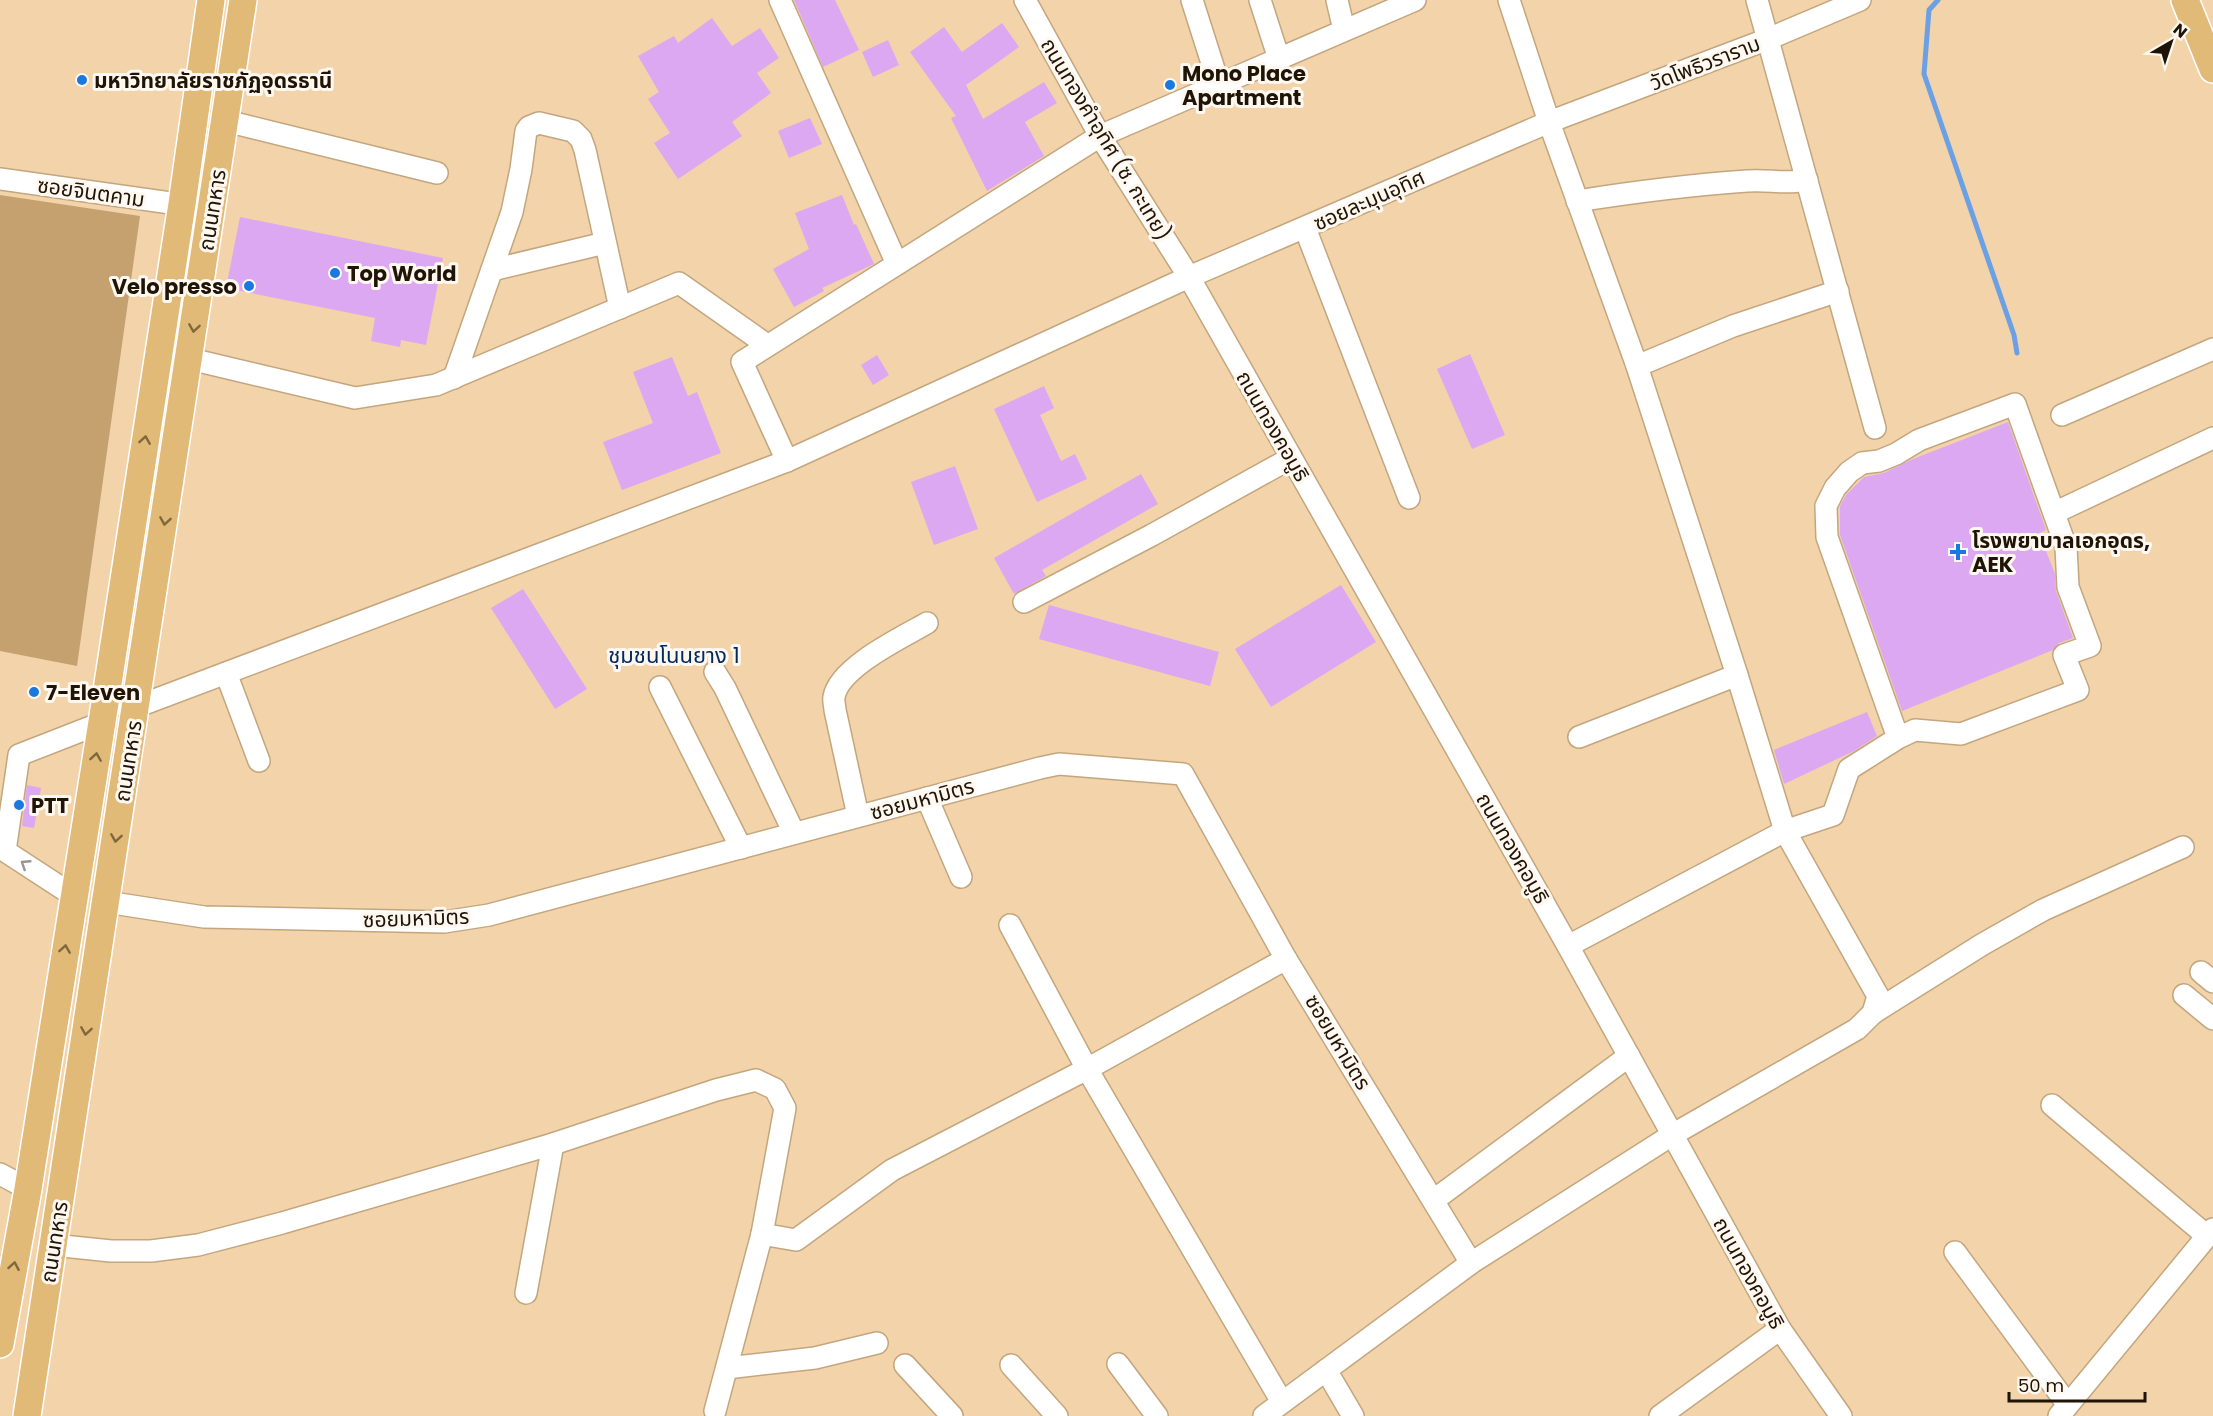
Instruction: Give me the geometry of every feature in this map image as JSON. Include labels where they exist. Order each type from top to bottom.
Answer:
[{"type":"main road","name":"ถนนทหาร","points":[[0,1344],[28,1188],[103,713],[182,204],[211,0]]},
{"type":"main road","name":"ถนนทหาร","points":[[27,1416],[213,209],[243,0]]},
{"type":"main road","points":[[2185,0],[2213,69]]},
{"type":"street","points":[[780,0],[897,264]]},
{"type":"street","name":"ถนนทองคำอุทิศ (ซ. กะเทย)","points":[[1025,0],[1100,136],[1189,277]]},
{"type":"street","points":[[1192,0],[1219,85]]},
{"type":"street","points":[[1260,0],[1279,59]]},
{"type":"street","points":[[1337,0],[1344,30]]},
{"type":"street","points":[[787,461],[742,362],[1100,136],[1415,0]]},
{"type":"street","points":[[1509,0],[1549,122],[1637,366],[1785,831],[1878,996],[1873,1013]]},
{"type":"street","points":[[1757,0],[1875,428]]},
{"type":"street","name":"วัดโพธิวราราม","points":[[1549,122],[1768,39],[1860,0]]},
{"type":"street","points":[[226,121],[436,173]]},
{"type":"street","name":"ซอยละมุนอุทิศ","points":[[136,707],[787,461],[1189,277],[1549,122]]},
{"type":"street","points":[[454,378],[512,212],[526,131],[539,123],[573,131],[581,139],[620,308]]},
{"type":"street","name":"ซอยจินตคาม","points":[[0,179],[213,209]]},
{"type":"street","points":[[1577,201],[1693,185],[1756,180],[1784,184],[1807,180]]},
{"type":"street","points":[[1305,228],[1409,498]]},
{"type":"street","points":[[492,270],[605,243]]},
{"type":"street","name":"ถนนทองคอมูธิ","points":[[1189,277],[1568,946],[1780,1329],[1841,1416]]},
{"type":"street","points":[[190,358],[355,398],[436,386],[679,283],[767,345]]},
{"type":"street","points":[[1637,366],[1733,326],[1838,291]]},
{"type":"street","points":[[2062,416],[2213,349]]},
{"type":"street","points":[[1568,946],[1785,831],[1833,815],[1849,769],[1898,738],[1915,730],[1961,734],[2078,690],[2064,655],[2090,646],[2068,587],[2066,547],[2015,404],[1919,440],[1879,461],[1862,463],[1849,472],[1834,488],[1827,506],[1827,537],[1898,738]]},
{"type":"street","points":[[2054,513],[2213,438]]},
{"type":"street","points":[[1024,602],[1292,458]]},
{"type":"street","points":[[858,816],[834,698],[837,689],[860,664],[927,623]]},
{"type":"street","points":[[715,672],[725,688],[794,833]]},
{"type":"street","points":[[226,673],[259,761]]},
{"type":"street","points":[[1579,737],[1737,675]]},
{"type":"street","points":[[660,687],[741,848]]},
{"type":"street","points":[[74,896],[5,851],[19,755],[103,713],[136,707]]},
{"type":"street","name":"ซอยมหามิตร","points":[[106,902],[204,917],[444,922],[489,915],[1059,764],[1183,774],[1286,959],[1471,1263]]},
{"type":"street","points":[[927,798],[961,877]]},
{"type":"street","points":[[1264,1416],[1471,1263],[1672,1135],[1857,1029],[1873,1013],[1983,944],[2043,910],[2183,847]]},
{"type":"street","points":[[1010,925],[1087,1069],[1282,1402]]},
{"type":"street","points":[[762,1234],[796,1240],[892,1170],[1087,1069],[1286,959]]},
{"type":"street","points":[[2184,995],[2213,1019]]},
{"type":"street","points":[[1434,1200],[1629,1056]]},
{"type":"street","points":[[53,1245],[111,1251],[141,1251],[198,1245],[282,1223],[553,1144],[716,1090],[756,1080],[775,1089],[785,1108],[762,1234],[715,1411]]},
{"type":"street","points":[[1955,1252],[2064,1411],[2210,1232],[2052,1105]]},
{"type":"street","points":[[526,1293],[553,1144]]},
{"type":"street","points":[[0,1174],[28,1188]]},
{"type":"street","points":[[1660,1416],[1780,1329]]},
{"type":"street","points":[[727,1368],[815,1358],[877,1343]]},
{"type":"street","points":[[1118,1364],[1157,1416]]},
{"type":"street","points":[[904,1365],[952,1416]]},
{"type":"street","points":[[1011,1365],[1057,1416]]},
{"type":"street","points":[[1326,1370],[1353,1416]]},
{"type":"shaded area","points":[[0,195],[140,216],[77,666],[0,651]]},
{"type":"building","points":[[794,0],[835,0],[859,50],[823,67]]},
{"type":"building","points":[[712,18],[732,46],[760,28],[779,58],[757,73],[771,93],[732,122],[742,136],[678,179],[654,143],[670,133],[648,99],[659,92],[638,56],[674,36],[678,43]]},
{"type":"building","points":[[1002,23],[1019,47],[966,85],[983,119],[1044,82],[1057,103],[1025,122],[1044,156],[987,191],[951,118],[956,116],[910,52],[944,27],[962,52]]},
{"type":"building","points":[[888,40],[899,65],[873,77],[862,52]]},
{"type":"building","points":[[810,118],[822,144],[789,158],[778,131]]},
{"type":"building","points":[[842,195],[874,264],[822,288],[824,291],[794,307],[773,269],[809,249],[795,213]]},
{"type":"building","name":"Top World","points":[[240,217],[443,258],[426,345],[401,340],[400,347],[371,341],[375,318],[226,288]]},
{"type":"building","points":[[1470,354],[1505,435],[1472,449],[1437,369]]},
{"type":"building","points":[[877,355],[889,375],[873,385],[861,365]]},
{"type":"building","points":[[672,357],[688,396],[697,392],[721,453],[622,490],[603,442],[653,423],[633,372]]},
{"type":"building","points":[[1044,386],[1054,408],[1040,415],[1061,461],[1075,454],[1087,479],[1037,502],[994,409]]},
{"type":"building","points":[[2008,422],[2046,530],[2039,533],[2055,574],[2056,591],[2073,638],[2059,643],[2053,650],[1902,711],[1840,535],[1840,506],[1846,495],[1864,477],[1884,473],[1913,459]]},
{"type":"building","points":[[955,466],[978,529],[934,545],[911,482]]},
{"type":"building","points":[[1141,474],[1158,504],[1042,570],[1046,576],[1014,594],[994,558]]},
{"type":"building","points":[[1341,585],[1376,642],[1271,707],[1235,649]]},
{"type":"building","points":[[523,589],[587,689],[555,709],[491,608]]},
{"type":"building","points":[[1049,605],[1219,652],[1210,686],[1039,639]]},
{"type":"building","points":[[1867,712],[1877,736],[1854,751],[1784,784],[1774,750]]},
{"type":"building","points":[[27,785],[41,788],[34,828],[22,826]]},
{"type":"waterway","points":[[1938,0],[1929,10],[1924,74],[2014,335],[2017,353]]},
{"type":"place","name":"มหาวิทยาลัยราชภัฏอุดรธานี","points":[[82,80]]},
{"type":"place","name":"Mono Place Apartment","points":[[1170,85]]},
{"type":"place","name":"Top World","points":[[335,273]]},
{"type":"place","name":"Velo presso","points":[[249,286]]},
{"type":"place","name":"โรงพยาบาลเอกอุดร, AEK","points":[[1958,552]]},
{"type":"place","name":"7-Eleven","points":[[34,692]]},
{"type":"place","name":"PTT","points":[[19,805]]},
{"type":"district","name":"ชุมชนโนนยาง 1","points":[[674,655]]}]
